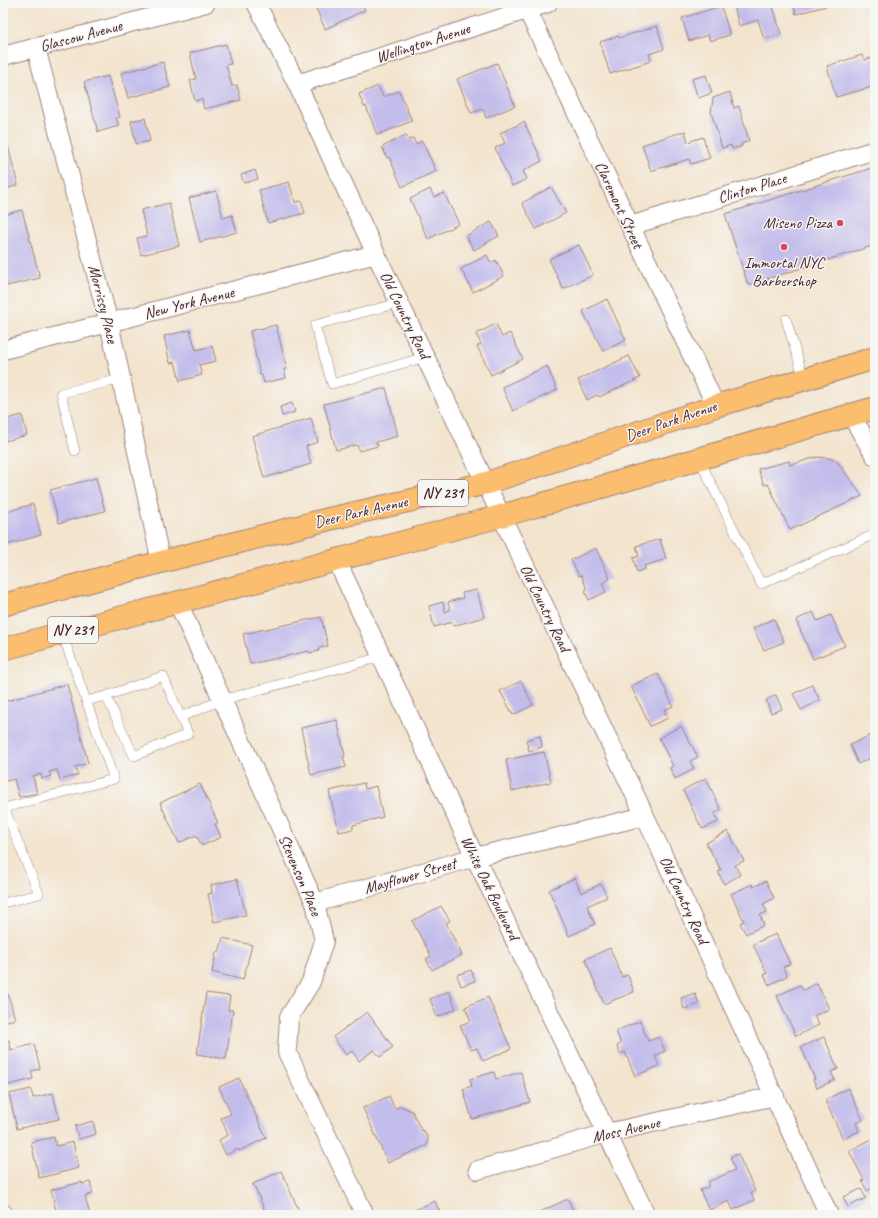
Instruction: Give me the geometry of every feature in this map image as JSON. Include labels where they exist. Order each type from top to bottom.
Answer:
[{"type":"main road","name":"Deer Park Avenue","points":[[3,605],[161,562],[329,519],[487,484],[716,406],[875,358]]},
{"type":"main road","name":"NY 231","points":[[3,649],[501,516],[875,408]]},
{"type":"street","name":"Glascow Avenue","points":[[3,56],[206,3]]},
{"type":"street","name":"Old Country Road","points":[[256,3],[297,84],[376,254],[645,816],[829,1215]]},
{"type":"street","name":"Wellington Avenue","points":[[297,84],[525,6],[548,3]]},
{"type":"street","name":"Claremont Street","points":[[525,6],[716,406]]},
{"type":"street","name":"Morrissy Place","points":[[36,48],[109,324],[161,562]]},
{"type":"street","name":"Clinton Place","points":[[630,226],[875,150]]},
{"type":"street","name":"New York Avenue","points":[[3,350],[109,324],[376,254]]},
{"type":"street","points":[[851,415],[875,456]]},
{"type":"street","name":"White Oak Boulevard","points":[[336,559],[475,857],[646,1215]]},
{"type":"street","name":"Stevenson Place","points":[[178,603],[315,903],[324,941],[311,982],[289,1017],[287,1052],[365,1215]]},
{"type":"street","name":"Mayflower Street","points":[[315,903],[475,857],[645,816]]},
{"type":"street","name":"Moss Avenue","points":[[478,1170],[607,1133],[775,1096]]},
{"type":"lane","points":[[399,302],[315,325],[332,384],[425,357]]},
{"type":"lane","points":[[786,319],[804,379]]},
{"type":"lane","points":[[75,451],[61,393],[121,379]]},
{"type":"lane","points":[[699,459],[760,584],[875,534]]},
{"type":"lane","points":[[3,904],[39,894],[4,807],[114,779],[62,633]]},
{"type":"lane","points":[[180,717],[222,700],[381,657]]},
{"type":"lane","points":[[86,701],[106,696],[163,676],[188,734],[134,756],[106,696]]},
{"type":"building","points":[[322,3],[362,3],[365,10],[325,29],[315,6]]},
{"type":"building","points":[[745,3],[772,3],[781,34],[764,39],[758,20],[739,26],[734,6]]},
{"type":"building","points":[[793,3],[826,3],[826,6],[796,14]]},
{"type":"building","points":[[721,6],[730,35],[710,41],[708,35],[689,41],[682,18]]},
{"type":"building","points":[[657,26],[664,49],[649,54],[651,61],[610,74],[600,42],[618,36],[619,38]]},
{"type":"building","points":[[226,44],[231,64],[226,65],[232,86],[237,85],[241,100],[204,109],[202,99],[195,101],[190,80],[196,79],[190,53]]},
{"type":"building","points":[[862,55],[864,60],[875,57],[875,86],[836,97],[827,66]]},
{"type":"building","points":[[163,62],[170,87],[128,98],[121,73]]},
{"type":"building","points":[[497,63],[515,106],[486,118],[483,109],[471,113],[457,79]]},
{"type":"building","points":[[706,75],[712,93],[698,98],[692,79]]},
{"type":"building","points":[[108,76],[120,117],[116,118],[119,126],[98,132],[84,82]]},
{"type":"building","points":[[378,86],[383,97],[399,91],[412,121],[377,135],[366,106],[364,107],[359,94]]},
{"type":"building","points":[[730,92],[734,108],[739,106],[749,141],[741,144],[742,146],[732,149],[731,145],[722,148],[711,112],[713,98]]},
{"type":"building","points":[[145,118],[150,141],[136,144],[131,121]]},
{"type":"building","points":[[524,122],[542,161],[523,171],[527,179],[512,186],[495,148],[505,143],[500,133]]},
{"type":"building","points":[[3,127],[18,185],[3,190]]},
{"type":"building","points":[[685,131],[688,142],[703,137],[710,158],[691,164],[689,159],[651,171],[642,145]]},
{"type":"building","points":[[406,135],[409,140],[413,138],[416,144],[422,141],[436,171],[402,187],[389,157],[387,158],[382,147]]},
{"type":"building","points":[[875,167],[875,245],[748,285],[725,214]]},
{"type":"building","points":[[255,170],[258,179],[244,183],[241,175]]},
{"type":"building","points":[[289,182],[295,202],[301,201],[305,213],[268,223],[259,190]]},
{"type":"building","points":[[551,187],[566,213],[536,229],[522,203]]},
{"type":"building","points":[[430,189],[434,197],[444,193],[459,224],[428,239],[410,199]]},
{"type":"building","points":[[216,191],[223,218],[232,215],[237,232],[200,242],[189,198]]},
{"type":"building","points":[[169,203],[179,246],[141,255],[137,238],[147,236],[141,210]]},
{"type":"building","points":[[22,210],[40,278],[7,286],[3,271],[3,215]]},
{"type":"building","points":[[491,222],[499,236],[474,250],[466,236]]},
{"type":"building","points":[[579,245],[593,275],[563,289],[549,259]]},
{"type":"building","points":[[487,255],[491,263],[496,260],[504,276],[473,292],[461,269]]},
{"type":"building","points":[[607,299],[626,340],[603,351],[583,311]]},
{"type":"building","points":[[496,324],[502,337],[510,333],[523,359],[491,375],[477,346],[481,344],[476,334]]},
{"type":"building","points":[[276,325],[287,369],[284,369],[286,378],[264,383],[262,375],[260,375],[250,331]]},
{"type":"building","points":[[190,330],[196,350],[212,346],[216,361],[199,365],[202,375],[180,381],[175,362],[170,363],[164,336]]},
{"type":"building","points":[[629,356],[640,378],[599,397],[597,395],[587,400],[578,380]]},
{"type":"building","points":[[547,366],[557,390],[513,411],[502,387]]},
{"type":"building","points":[[386,388],[398,436],[376,442],[378,446],[359,451],[357,445],[336,450],[324,404]]},
{"type":"building","points":[[292,403],[295,412],[282,416],[280,407]]},
{"type":"building","points":[[22,415],[27,435],[6,441],[3,429],[3,420]]},
{"type":"building","points":[[311,418],[318,442],[306,446],[311,464],[264,478],[252,436]]},
{"type":"building","points":[[817,457],[829,458],[837,461],[862,496],[790,530],[768,484],[764,485],[758,469],[789,461],[790,465]]},
{"type":"building","points":[[96,478],[105,511],[59,523],[50,490]]},
{"type":"building","points":[[33,504],[41,535],[3,546],[3,513]]},
{"type":"building","points":[[660,539],[666,559],[644,566],[645,569],[637,572],[633,558],[639,556],[636,546]]},
{"type":"building","points":[[596,548],[610,579],[602,583],[606,592],[589,600],[585,591],[587,589],[581,575],[579,576],[571,560]]},
{"type":"building","points":[[477,590],[484,617],[453,626],[452,622],[434,627],[429,606],[443,602],[445,612],[450,610],[448,602],[463,598],[462,593]]},
{"type":"building","points":[[813,612],[817,621],[831,615],[845,646],[813,659],[796,620]]},
{"type":"building","points":[[321,617],[328,646],[319,648],[319,651],[310,653],[309,651],[250,664],[243,634]]},
{"type":"building","points":[[774,619],[784,642],[764,650],[753,628]]},
{"type":"building","points":[[658,674],[673,706],[664,710],[668,718],[650,726],[631,686]]},
{"type":"building","points":[[521,681],[533,705],[513,715],[500,691]]},
{"type":"building","points":[[67,684],[88,763],[75,767],[78,775],[60,780],[57,770],[49,772],[51,776],[42,779],[41,774],[33,776],[37,793],[19,797],[14,779],[3,782],[3,702]]},
{"type":"building","points":[[812,685],[820,700],[801,710],[793,694]]},
{"type":"building","points":[[776,695],[782,709],[771,713],[766,700]]},
{"type":"building","points":[[337,720],[346,767],[311,775],[301,728]]},
{"type":"building","points":[[681,726],[698,757],[690,761],[694,769],[675,779],[670,768],[673,766],[659,738]]},
{"type":"building","points":[[875,733],[875,756],[858,764],[850,745]]},
{"type":"building","points":[[540,736],[542,747],[529,751],[526,740]]},
{"type":"building","points":[[544,752],[551,782],[512,791],[506,760]]},
{"type":"building","points":[[706,778],[721,810],[714,814],[718,822],[702,829],[683,790]]},
{"type":"building","points":[[364,783],[365,789],[376,786],[383,817],[353,825],[353,829],[339,832],[329,791]]},
{"type":"building","points":[[200,784],[218,823],[215,824],[221,837],[202,846],[196,835],[179,843],[160,803]]},
{"type":"building","points":[[728,831],[744,861],[735,865],[740,875],[724,884],[718,872],[721,870],[706,843]]},
{"type":"building","points":[[575,878],[581,893],[601,884],[607,897],[587,906],[595,924],[569,936],[549,890]]},
{"type":"building","points":[[237,879],[246,915],[214,922],[208,894],[212,893],[211,885]]},
{"type":"building","points":[[766,881],[774,898],[763,904],[767,912],[760,915],[764,925],[746,934],[740,923],[744,921],[731,894],[752,884],[753,887]]},
{"type":"building","points":[[441,906],[450,921],[446,923],[462,955],[432,970],[426,959],[431,956],[412,921]]},
{"type":"building","points":[[776,934],[790,964],[783,967],[787,976],[769,985],[764,975],[767,974],[753,944]]},
{"type":"building","points":[[223,938],[252,945],[243,980],[212,972],[216,952],[219,953]]},
{"type":"building","points":[[610,948],[622,977],[628,975],[634,992],[604,1004],[585,959]]},
{"type":"building","points":[[471,970],[475,981],[461,986],[457,975]]},
{"type":"building","points":[[817,983],[829,1009],[814,1016],[819,1025],[796,1036],[777,996],[800,985],[803,990]]},
{"type":"building","points":[[449,991],[456,1009],[437,1017],[430,999]]},
{"type":"building","points":[[206,993],[230,996],[228,1010],[233,1010],[226,1059],[197,1054]]},
{"type":"building","points":[[695,993],[699,1004],[684,1009],[681,998]]},
{"type":"building","points":[[8,994],[15,1019],[3,1022],[3,996]]},
{"type":"building","points":[[488,997],[511,1049],[483,1061],[477,1048],[471,1050],[460,1025],[471,1021],[465,1007]]},
{"type":"building","points":[[367,1012],[393,1047],[380,1057],[374,1050],[359,1061],[352,1051],[346,1055],[333,1037]]},
{"type":"building","points":[[640,1021],[648,1041],[659,1037],[665,1051],[655,1056],[659,1066],[635,1076],[625,1052],[620,1054],[617,1046],[621,1044],[616,1031]]},
{"type":"building","points":[[824,1037],[838,1069],[831,1072],[835,1080],[817,1088],[813,1079],[815,1079],[801,1047]]},
{"type":"building","points":[[9,1040],[11,1050],[34,1044],[40,1069],[31,1071],[33,1079],[4,1086],[3,1041]]},
{"type":"building","points":[[494,1072],[496,1079],[521,1072],[530,1102],[472,1119],[463,1089],[472,1086],[470,1079]]},
{"type":"building","points":[[239,1078],[266,1138],[239,1151],[238,1149],[226,1155],[219,1140],[228,1135],[221,1118],[231,1114],[219,1087]]},
{"type":"building","points":[[848,1088],[863,1120],[856,1123],[859,1131],[843,1139],[825,1100]]},
{"type":"building","points":[[31,1089],[33,1098],[53,1093],[59,1119],[17,1129],[9,1094]]},
{"type":"building","points":[[389,1096],[395,1109],[400,1106],[412,1111],[421,1130],[425,1132],[428,1139],[427,1145],[388,1163],[363,1108]]},
{"type":"building","points":[[93,1121],[96,1134],[79,1139],[75,1126]]},
{"type":"building","points":[[54,1137],[56,1146],[73,1142],[79,1168],[39,1178],[31,1142]]},
{"type":"building","points":[[872,1139],[875,1143],[875,1187],[867,1191],[862,1181],[864,1180],[849,1151]]},
{"type":"building","points":[[738,1154],[755,1191],[751,1193],[754,1200],[733,1210],[729,1201],[709,1210],[700,1190],[708,1187],[708,1182],[735,1170],[730,1157]]},
{"type":"building","points":[[281,1171],[300,1213],[295,1215],[267,1215],[253,1184]]},
{"type":"building","points":[[82,1182],[82,1184],[90,1182],[93,1194],[85,1196],[90,1215],[57,1215],[51,1190]]},
{"type":"building","points":[[861,1189],[866,1198],[848,1207],[843,1197]]},
{"type":"building","points":[[568,1199],[575,1215],[537,1215],[537,1213]]},
{"type":"building","points":[[435,1201],[441,1215],[411,1215],[410,1212]]},
{"type":"building","points":[[875,1203],[875,1212],[871,1204]]},
{"type":"place","name":"Miseno Pizza","points":[[840,223]]},
{"type":"place","name":"Immortal NYC Barbershop","points":[[784,247]]}]
